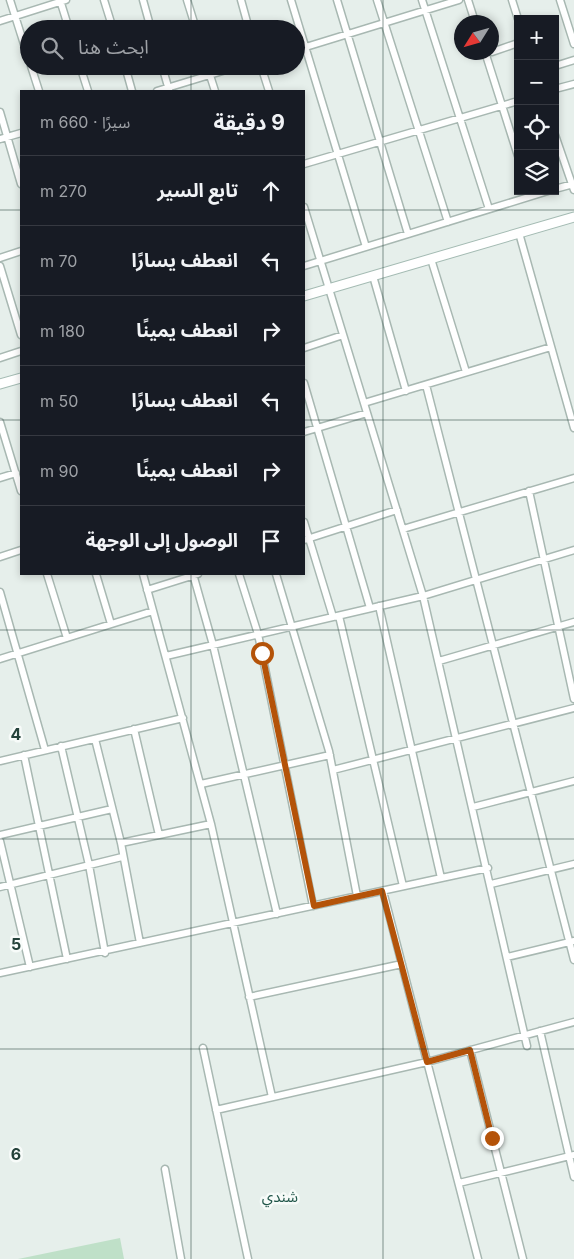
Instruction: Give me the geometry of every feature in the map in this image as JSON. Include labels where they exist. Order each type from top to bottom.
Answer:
[{"type":"street","points":[[10,0],[20,32]]},
{"type":"street","points":[[104,0],[110,20]]},
{"type":"street","points":[[143,0],[149,20]]},
{"type":"street","points":[[187,0],[193,20]]},
{"type":"street","points":[[241,0],[247,20]]},
{"type":"street","points":[[291,0],[297,20]]},
{"type":"street","points":[[337,0],[408,234]]},
{"type":"street","points":[[377,0],[448,222]]},
{"type":"street","points":[[422,0],[489,209]]},
{"type":"street","points":[[306,47],[459,0]]},
{"type":"street","points":[[468,0],[473,15]]},
{"type":"street","points":[[512,0],[517,15]]},
{"type":"street","points":[[560,0],[574,44]]},
{"type":"street","points":[[0,21],[62,1],[67,20]]},
{"type":"street","points":[[305,44],[366,247]]},
{"type":"street","points":[[499,49],[514,44]]},
{"type":"street","points":[[489,60],[516,150]]},
{"type":"street","points":[[559,65],[574,60]]},
{"type":"street","points":[[34,75],[39,90]]},
{"type":"street","points":[[83,75],[88,90]]},
{"type":"street","points":[[127,75],[132,90]]},
{"type":"street","points":[[165,75],[169,90],[210,75],[214,90]]},
{"type":"street","points":[[264,75],[269,90]]},
{"type":"street","points":[[559,89],[574,84]]},
{"type":"street","points":[[305,164],[338,156],[514,102]]},
{"type":"street","points":[[0,112],[20,181]]},
{"type":"street","points":[[0,139],[20,132]]},
{"type":"street","points":[[559,146],[573,186],[559,188]]},
{"type":"street","points":[[305,266],[489,209],[527,195]]},
{"type":"street","points":[[305,210],[423,596],[528,1046]]},
{"type":"street","points":[[305,296],[574,217]]},
{"type":"street","points":[[519,234],[574,428]]},
{"type":"street","points":[[0,258],[20,251]]},
{"type":"street","points":[[431,259],[466,372]]},
{"type":"street","points":[[0,266],[20,332]]},
{"type":"street","points":[[373,276],[406,390]]},
{"type":"street","points":[[305,348],[343,335]]},
{"type":"street","points":[[364,403],[551,347]]},
{"type":"street","points":[[0,358],[20,352]]},
{"type":"street","points":[[0,384],[20,378]]},
{"type":"street","points":[[426,385],[551,870],[572,941],[574,960]]},
{"type":"street","points":[[305,387],[370,608]]},
{"type":"street","points":[[305,432],[367,413]]},
{"type":"street","points":[[0,422],[20,487]]},
{"type":"street","points":[[0,478],[16,473]]},
{"type":"street","points":[[403,529],[574,478]]},
{"type":"street","points":[[529,491],[574,699]]},
{"type":"street","points":[[397,510],[306,539],[336,616],[403,886]]},
{"type":"street","points":[[0,558],[20,550]]},
{"type":"street","points":[[166,656],[423,596],[574,550]]},
{"type":"street","points":[[47,575],[67,638]]},
{"type":"street","points":[[96,575],[112,624]]},
{"type":"street","points":[[143,575],[184,718],[211,824],[272,1097]]},
{"type":"street","points":[[147,590],[191,575]]},
{"type":"street","points":[[194,575],[213,645],[277,914]]},
{"type":"street","points":[[239,575],[258,634],[314,906]]},
{"type":"street","points":[[276,575],[330,755],[357,896]]},
{"type":"street","points":[[0,592],[45,750]]},
{"type":"street","points":[[379,606],[441,878]]},
{"type":"street","points":[[0,660],[153,611]]},
{"type":"street","points":[[439,662],[574,622]]},
{"type":"street","points":[[332,770],[574,708]]},
{"type":"street","points":[[0,761],[184,718]]},
{"type":"street","points":[[134,730],[159,834]]},
{"type":"street","points":[[95,738],[120,843],[140,943]]},
{"type":"street","points":[[61,746],[89,865],[105,952]]},
{"type":"street","points":[[24,755],[67,959]]},
{"type":"street","points":[[201,784],[330,755]]},
{"type":"street","points":[[473,807],[574,781]]},
{"type":"street","points":[[0,835],[112,809]]},
{"type":"street","points":[[120,843],[211,824]]},
{"type":"street","points":[[0,841],[12,884],[30,967]]},
{"type":"street","points":[[0,887],[122,857]]},
{"type":"street","points":[[491,884],[574,864]]},
{"type":"street","points":[[0,974],[488,868]]},
{"type":"street","points":[[382,891],[478,1259]]},
{"type":"street","points":[[508,957],[572,941]]},
{"type":"street","points":[[249,997],[402,964]]},
{"type":"street","points":[[216,1110],[427,1062],[574,1022]]},
{"type":"street","points":[[540,1032],[572,1156],[574,1177]]},
{"type":"street","points":[[203,1048],[248,1259]]},
{"type":"street","points":[[470,1050],[523,1259]]},
{"type":"street","points":[[459,1183],[572,1156]]},
{"type":"street","points":[[165,1169],[181,1259]]},
{"type":"green space","points":[[120,1238],[124,1259],[18,1259]]},
{"type":"district","name":"شندي","points":[[280,1197]]},
{"type":"route","points":[[262,653],[314,906],[382,891],[427,1062],[470,1050],[492,1138]]}]
